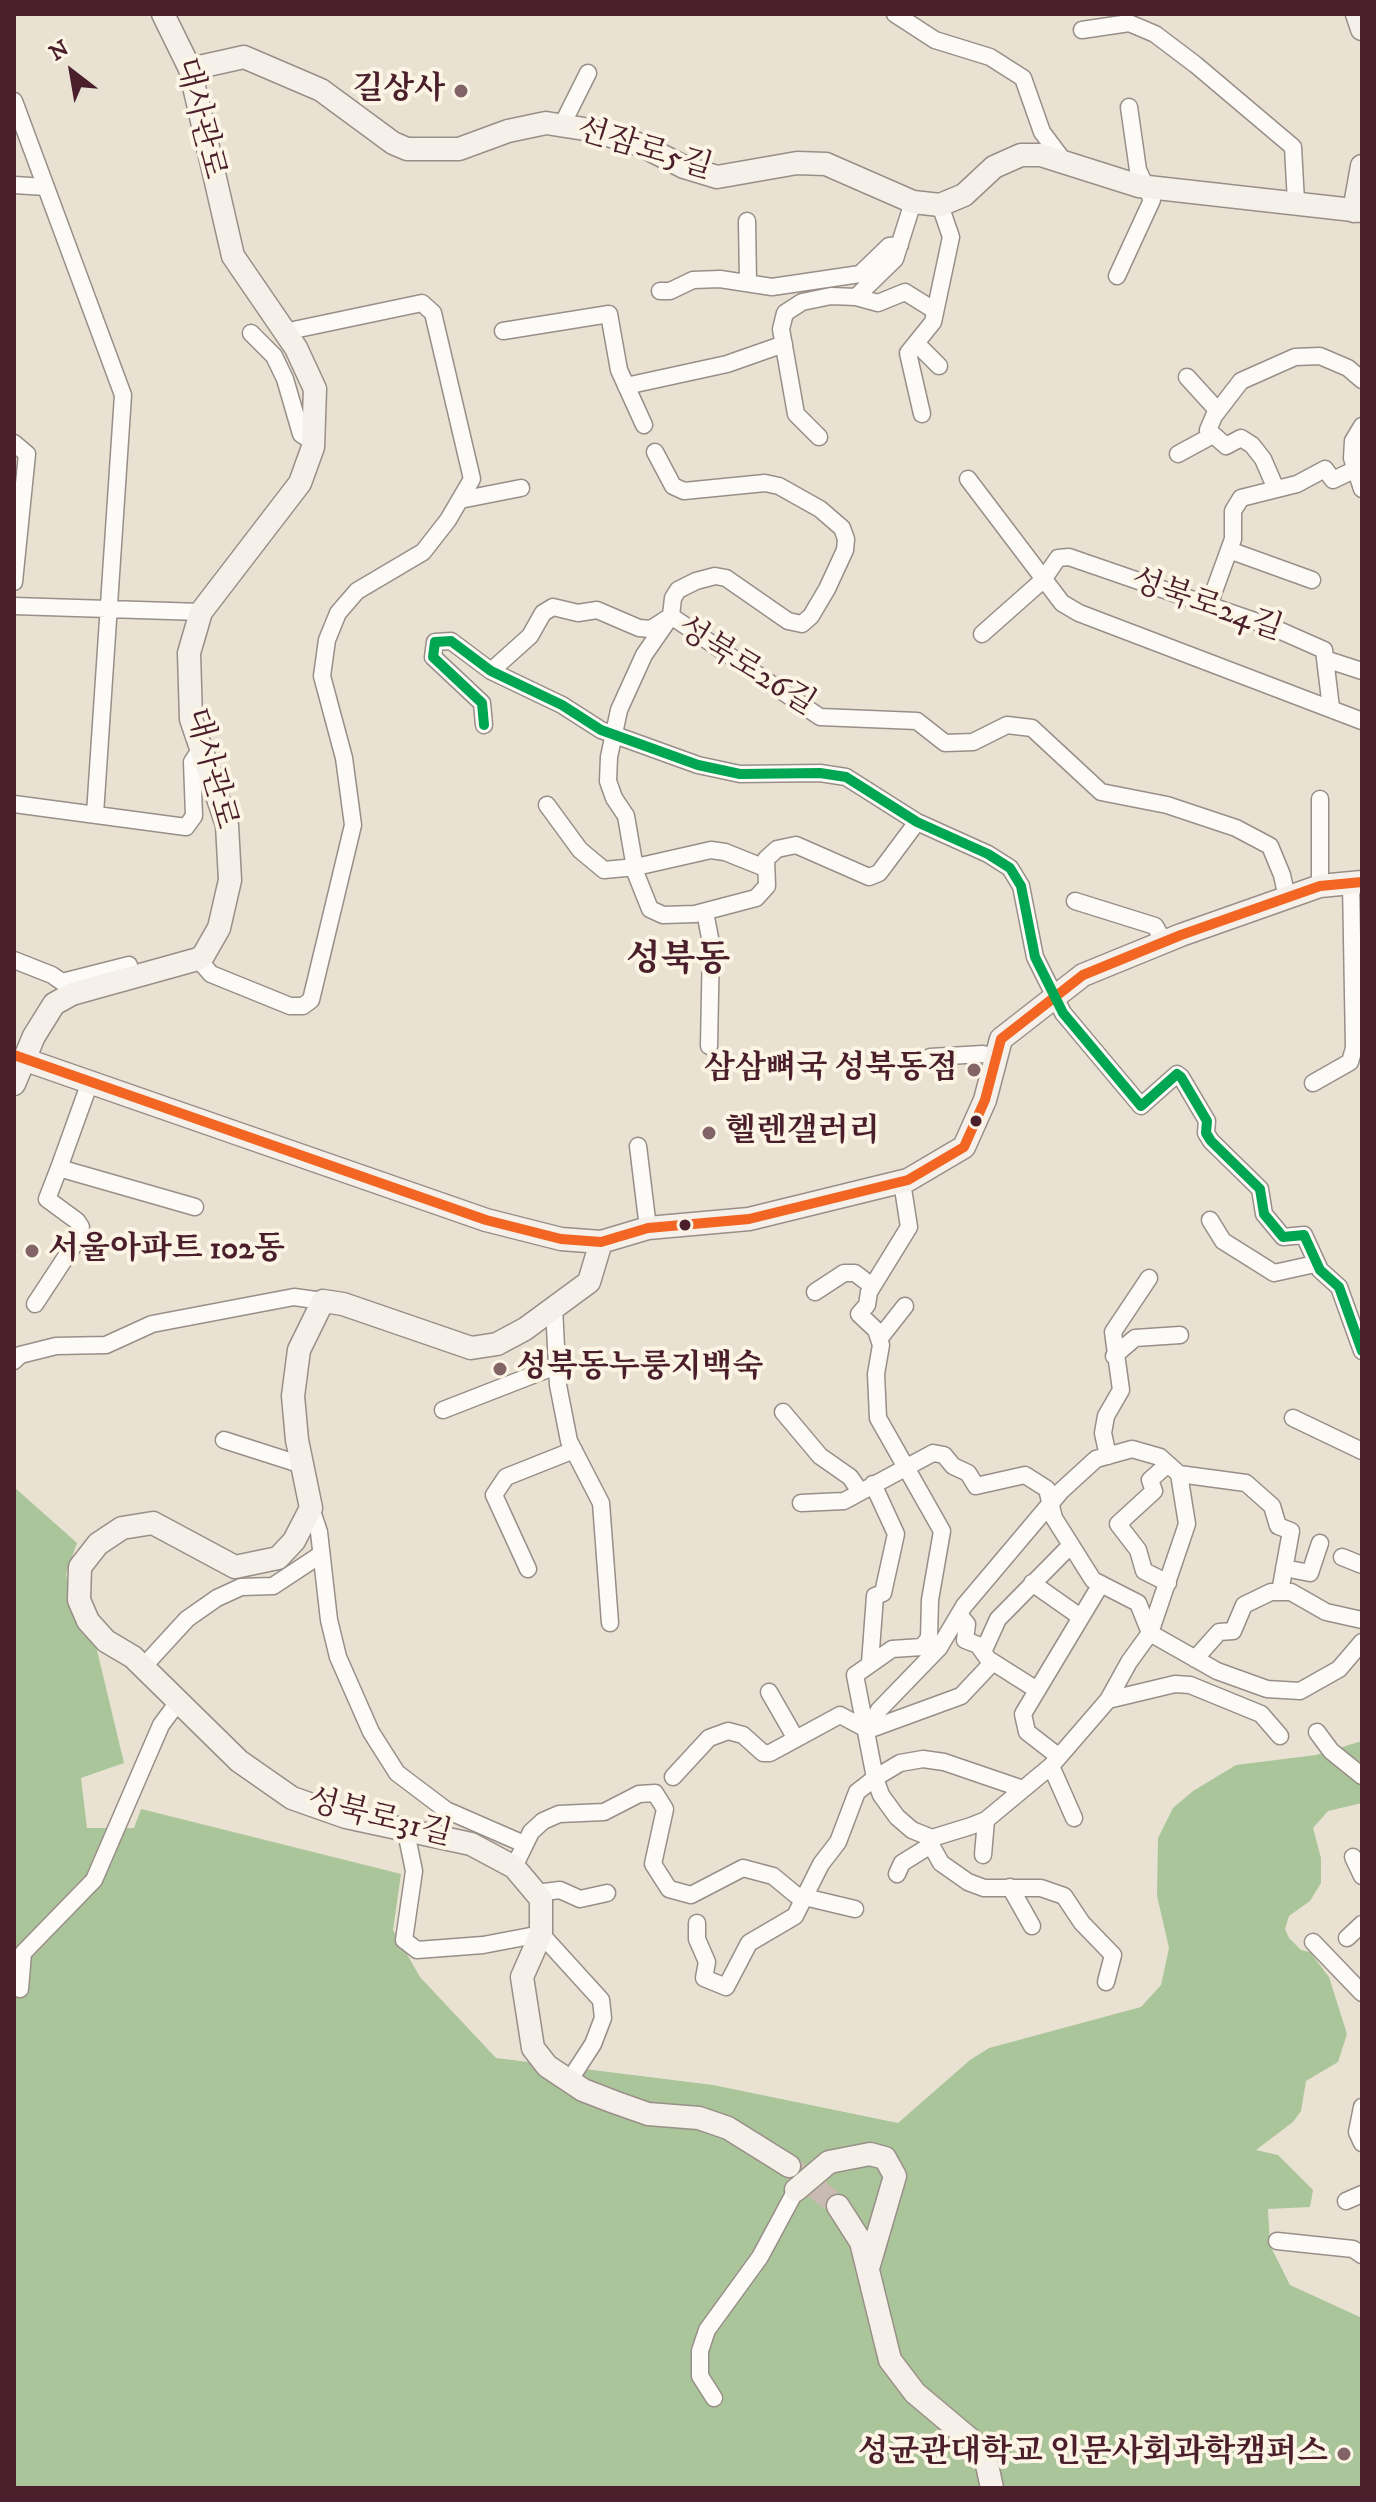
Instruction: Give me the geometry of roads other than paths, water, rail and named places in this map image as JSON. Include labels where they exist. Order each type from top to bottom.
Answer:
[{"type":"street","name":"대사관로","points":[[163,14],[190,69],[233,256],[284,332],[315,389],[313,442],[300,483],[201,612],[189,653],[191,719],[227,825],[230,880],[219,928],[203,956],[198,959]]},
{"type":"street","points":[[895,14],[935,40],[990,57],[1023,78],[1042,132],[1066,164]]},
{"type":"street","points":[[1357,14],[1362,29]]},
{"type":"street","points":[[1082,30],[1129,23],[1155,34],[1196,65],[1293,147],[1296,202]]},
{"type":"street","name":"선잠로5길","points":[[190,69],[244,57],[321,90],[393,143],[407,149],[459,149],[508,131],[546,123],[591,130],[641,145],[684,167],[717,177],[797,163],[826,164],[913,202],[940,205]]},
{"type":"street","points":[[562,125],[588,73]]},
{"type":"street","points":[[14,101],[123,395],[95,814]]},
{"type":"street","points":[[1117,276],[1152,200],[1138,170],[1129,107]]},
{"type":"street","points":[[922,414],[908,367],[908,353],[933,322],[951,237],[940,205],[964,195],[994,167],[1021,155],[1041,155],[1148,187],[1358,211],[1362,166]]},
{"type":"street","points":[[14,185],[46,187]]},
{"type":"street","points":[[856,297],[895,259],[913,202]]},
{"type":"street","points":[[747,221],[748,283]]},
{"type":"street","points":[[660,291],[670,291],[693,280],[772,287],[860,274],[889,246],[900,245]]},
{"type":"street","points":[[819,437],[796,414],[781,329],[785,313],[802,302],[831,296],[856,297],[878,303],[905,292],[934,310]]},
{"type":"street","points":[[14,960],[67,988],[198,959],[211,974],[290,1006],[303,1006],[311,1000],[353,825],[344,758],[322,676],[327,640],[338,613],[357,591],[423,552],[472,479],[433,313],[422,303],[284,332]]},
{"type":"street","points":[[503,331],[609,314],[619,370],[644,425]]},
{"type":"street","points":[[251,333],[274,356],[285,379],[301,434],[313,442]]},
{"type":"street","points":[[916,343],[939,366]]},
{"type":"street","points":[[626,386],[727,364],[784,344]]},
{"type":"street","points":[[1276,489],[1263,459],[1252,445],[1241,438],[1226,446],[1208,430],[1241,381],[1295,357],[1320,356],[1348,368],[1362,380]]},
{"type":"street","points":[[1187,377],[1218,411]]},
{"type":"street","points":[[1362,426],[1353,441],[1362,489]]},
{"type":"street","points":[[1178,454],[1213,435]]},
{"type":"street","points":[[14,443],[27,454],[14,582]]},
{"type":"street","points":[[655,452],[673,486],[684,491],[765,483],[779,486],[820,509],[842,528],[846,539],[845,550],[827,589],[811,616],[802,624],[788,621],[739,585],[715,576],[678,590],[671,616],[644,655],[612,734],[608,781],[614,798],[626,816],[636,867],[650,909],[663,915],[705,912],[756,898],[767,886],[766,859],[777,849],[796,845],[869,877],[879,873],[917,822]]},
{"type":"street","points":[[1209,605],[1233,539],[1233,511],[1241,498],[1297,484],[1325,469],[1333,480],[1356,469]]},
{"type":"street","name":"성북로24길","points":[[968,479],[1062,603],[1079,613],[1362,721]]},
{"type":"street","points":[[460,500],[521,488]]},
{"type":"street","points":[[1229,550],[1312,580]]},
{"type":"street","name":"성북로24길","points":[[982,634],[1043,580],[1058,558],[1069,557],[1209,605],[1324,650],[1325,659]]},
{"type":"street","points":[[14,606],[201,612]]},
{"type":"street","name":"성북로26길","points":[[491,671],[530,636],[543,613],[553,607],[578,613],[597,610],[639,628],[651,629],[671,616],[820,717],[917,721],[945,743],[973,742],[1007,725],[1032,728],[1101,792],[1167,805],[1236,828],[1270,846],[1287,898]]},
{"type":"street","points":[[484,725],[482,703],[438,665],[432,649],[435,642],[451,641],[491,671],[612,734],[698,765],[740,774],[820,773],[846,777],[917,822],[988,854],[1010,868],[1021,886],[1035,957],[1054,998],[1141,1106],[1177,1074],[1181,1077],[1207,1121],[1206,1133],[1211,1141],[1260,1189],[1264,1214],[1283,1237],[1304,1235],[1315,1264],[1339,1287],[1362,1351]]},
{"type":"street","points":[[1331,708],[1325,659],[1362,671]]},
{"type":"street","points":[[14,804],[186,827],[194,816],[192,762],[200,750]]},
{"type":"street","points":[[1320,799],[1320,886]]},
{"type":"street","points":[[547,805],[580,850],[604,870],[636,867],[711,850],[725,852],[765,868]]},
{"type":"street","points":[[20,1057],[486,1220],[561,1239],[601,1242],[648,1228],[749,1219],[902,1182],[964,1147],[985,1100],[1001,1039],[1083,975],[1164,942],[1320,886],[1357,882],[1354,1048],[1350,1062],[1313,1083]]},
{"type":"street","points":[[1075,901],[1155,926],[1164,942]]},
{"type":"street","points":[[705,912],[711,943],[709,1046]]},
{"type":"street","points":[[14,1084],[20,1057],[67,988],[129,965]]},
{"type":"street","points":[[930,1057],[983,1054],[997,1057]]},
{"type":"street","points":[[35,1304],[79,1237],[81,1227],[77,1221],[47,1199],[90,1082]]},
{"type":"street","points":[[638,1146],[648,1228]]},
{"type":"street","points":[[59,1168],[195,1207]]},
{"type":"street","points":[[879,1339],[859,1314],[872,1286],[909,1227],[902,1182]]},
{"type":"street","points":[[1210,1220],[1223,1241],[1274,1273],[1315,1264]]},
{"type":"street","points":[[14,1361],[20,1355],[56,1346],[106,1345],[152,1324],[294,1297],[343,1304],[471,1348],[497,1344],[589,1282],[601,1242]]},
{"type":"street","points":[[815,1292],[844,1273],[855,1273],[872,1286]]},
{"type":"street","points":[[1108,1456],[1103,1433],[1106,1416],[1121,1390],[1113,1332],[1149,1278]]},
{"type":"street","name":"성북로31길","points":[[323,1301],[299,1350],[293,1396],[302,1465],[319,1532],[329,1620],[338,1657],[371,1732],[397,1773],[446,1810],[524,1844]]},
{"type":"street","points":[[905,1306],[879,1339],[876,1374],[878,1418],[904,1469],[942,1531],[930,1600],[929,1638],[922,1647],[892,1649],[855,1675],[875,1778],[881,1795],[897,1817],[932,1841],[941,1863],[968,1882],[984,1888],[1041,1888],[1064,1896],[1082,1923],[1113,1955],[1106,1982]]},
{"type":"street","points":[[554,1308],[556,1366],[569,1441],[601,1503],[610,1623]]},
{"type":"street","points":[[1114,1356],[1135,1338],[1180,1335]]},
{"type":"street","points":[[443,1410],[556,1366]]},
{"type":"street","points":[[783,1412],[820,1456],[866,1487],[896,1534],[883,1593],[875,1596],[870,1663]]},
{"type":"street","points":[[1293,1418],[1362,1451]]},
{"type":"street","points":[[224,1440],[302,1465]]},
{"type":"street","points":[[868,1730],[879,1710],[939,1648],[959,1615],[1051,1503],[1096,1459],[1132,1449],[1160,1457],[1174,1469],[1246,1483],[1272,1506],[1278,1526],[1291,1531],[1280,1592]]},
{"type":"street","points":[[528,1569],[494,1495],[506,1477],[574,1450]]},
{"type":"street","points":[[801,1503],[844,1501],[933,1453],[944,1455],[953,1466],[968,1473],[976,1486],[1025,1475],[1047,1489],[1070,1546],[1093,1580],[1138,1603],[1150,1633],[1217,1671],[1267,1689],[1300,1691],[1339,1669],[1362,1642]]},
{"type":"street","points":[[897,1874],[902,1863],[932,1841],[986,1820],[1055,1761],[1108,1700],[1150,1633],[1187,1524],[1174,1469]]},
{"type":"street","points":[[1168,1583],[1144,1571],[1138,1550],[1118,1524],[1154,1491],[1150,1480],[1174,1469]]},
{"type":"street","name":"성북로31길","points":[[311,1508],[294,1541],[278,1558],[235,1567],[153,1523],[122,1528],[98,1544],[80,1567],[79,1600],[88,1621],[106,1641],[143,1667],[239,1761],[292,1798],[346,1817],[471,1844],[514,1867],[536,1893]]},
{"type":"street","points":[[1284,1568],[1310,1573],[1320,1543]]},
{"type":"street","points":[[673,1777],[709,1738],[728,1731],[743,1735],[763,1753],[840,1715],[868,1730],[961,1696],[988,1657],[998,1619],[1070,1546]]},
{"type":"street","points":[[143,1667],[187,1619],[217,1598],[241,1587],[273,1586],[320,1555]]},
{"type":"street","points":[[1342,1557],[1362,1565]]},
{"type":"street","points":[[1032,1583],[1079,1616]]},
{"type":"street","points":[[1074,1818],[1055,1761],[1027,1732],[1023,1714],[1079,1616],[1101,1584]]},
{"type":"street","points":[[1195,1659],[1219,1632],[1233,1631],[1244,1605],[1256,1597],[1291,1592],[1326,1612],[1362,1620]]},
{"type":"street","points":[[959,1615],[967,1624],[965,1640],[978,1645],[988,1657],[1037,1690]]},
{"type":"street","points":[[1108,1700],[1175,1684],[1190,1685],[1261,1714],[1280,1736]]},
{"type":"street","points":[[769,1692],[796,1739]]},
{"type":"street","points":[[20,1989],[23,1953],[94,1880],[161,1725],[178,1702]]},
{"type":"street","points":[[1317,1732],[1331,1751],[1362,1776]]},
{"type":"street","points":[[697,1923],[697,1939],[707,1962],[704,1978],[726,1987],[749,1943],[795,1916],[821,1864],[838,1842],[857,1792],[900,1763],[923,1759],[944,1762],[1023,1789]]},
{"type":"street","points":[[514,1867],[531,1832],[551,1818],[604,1812],[639,1794],[655,1793],[665,1809],[653,1864],[669,1889],[691,1895],[743,1868],[773,1876],[796,1895],[855,1909]]},
{"type":"street","points":[[983,1855],[986,1820]]},
{"type":"street","points":[[406,1832],[414,1871],[404,1940],[417,1950],[483,1945],[541,1934]]},
{"type":"street","points":[[1353,1857],[1362,1876]]},
{"type":"street","points":[[1010,1887],[1032,1926]]},
{"type":"street","points":[[536,1893],[560,1890],[580,1899],[607,1893]]},
{"type":"street","points":[[536,1893],[541,1899],[541,1934],[522,1977],[533,2048],[547,2066],[569,2081],[648,2114],[699,2118],[728,2128],[789,2166]]},
{"type":"street","points":[[1347,1938],[1362,1924]]},
{"type":"street","points":[[541,1934],[601,2000],[603,2018],[593,2044],[569,2081]]},
{"type":"street","points":[[1313,1942],[1362,1993]]},
{"type":"street","points":[[1362,2107],[1357,2132],[1362,2143]]},
{"type":"street","points":[[714,2398],[700,2376],[700,2351],[707,2330],[760,2257],[796,2190],[815,2170],[829,2162],[870,2154],[885,2158],[895,2176],[867,2270]]},
{"type":"street","points":[[1346,2201],[1362,2194]]},
{"type":"street","points":[[838,2206],[861,2242],[890,2360],[915,2393],[984,2451],[992,2488]]},
{"type":"street","points":[[1277,2241],[1353,2249],[1362,2255]]},
{"type":"tunnel","points":[[789,2166],[838,2206]]},
{"type":"place","name":"길상사","points":[[461,91]]},
{"type":"place","name":"삼삼뼈국 성북동점","points":[[974,1070]]},
{"type":"place","name":"헬렌갤러리","points":[[709,1133]]},
{"type":"place","name":"서울아파트 102동","points":[[32,1251]]},
{"type":"place","name":"성북동누룽지백숙","points":[[500,1369]]},
{"type":"place","name":"성균관대학교 인문사회과학캠퍼스","points":[[1344,2454]]},
{"type":"district","name":"성북동","points":[[678,963]]}]
